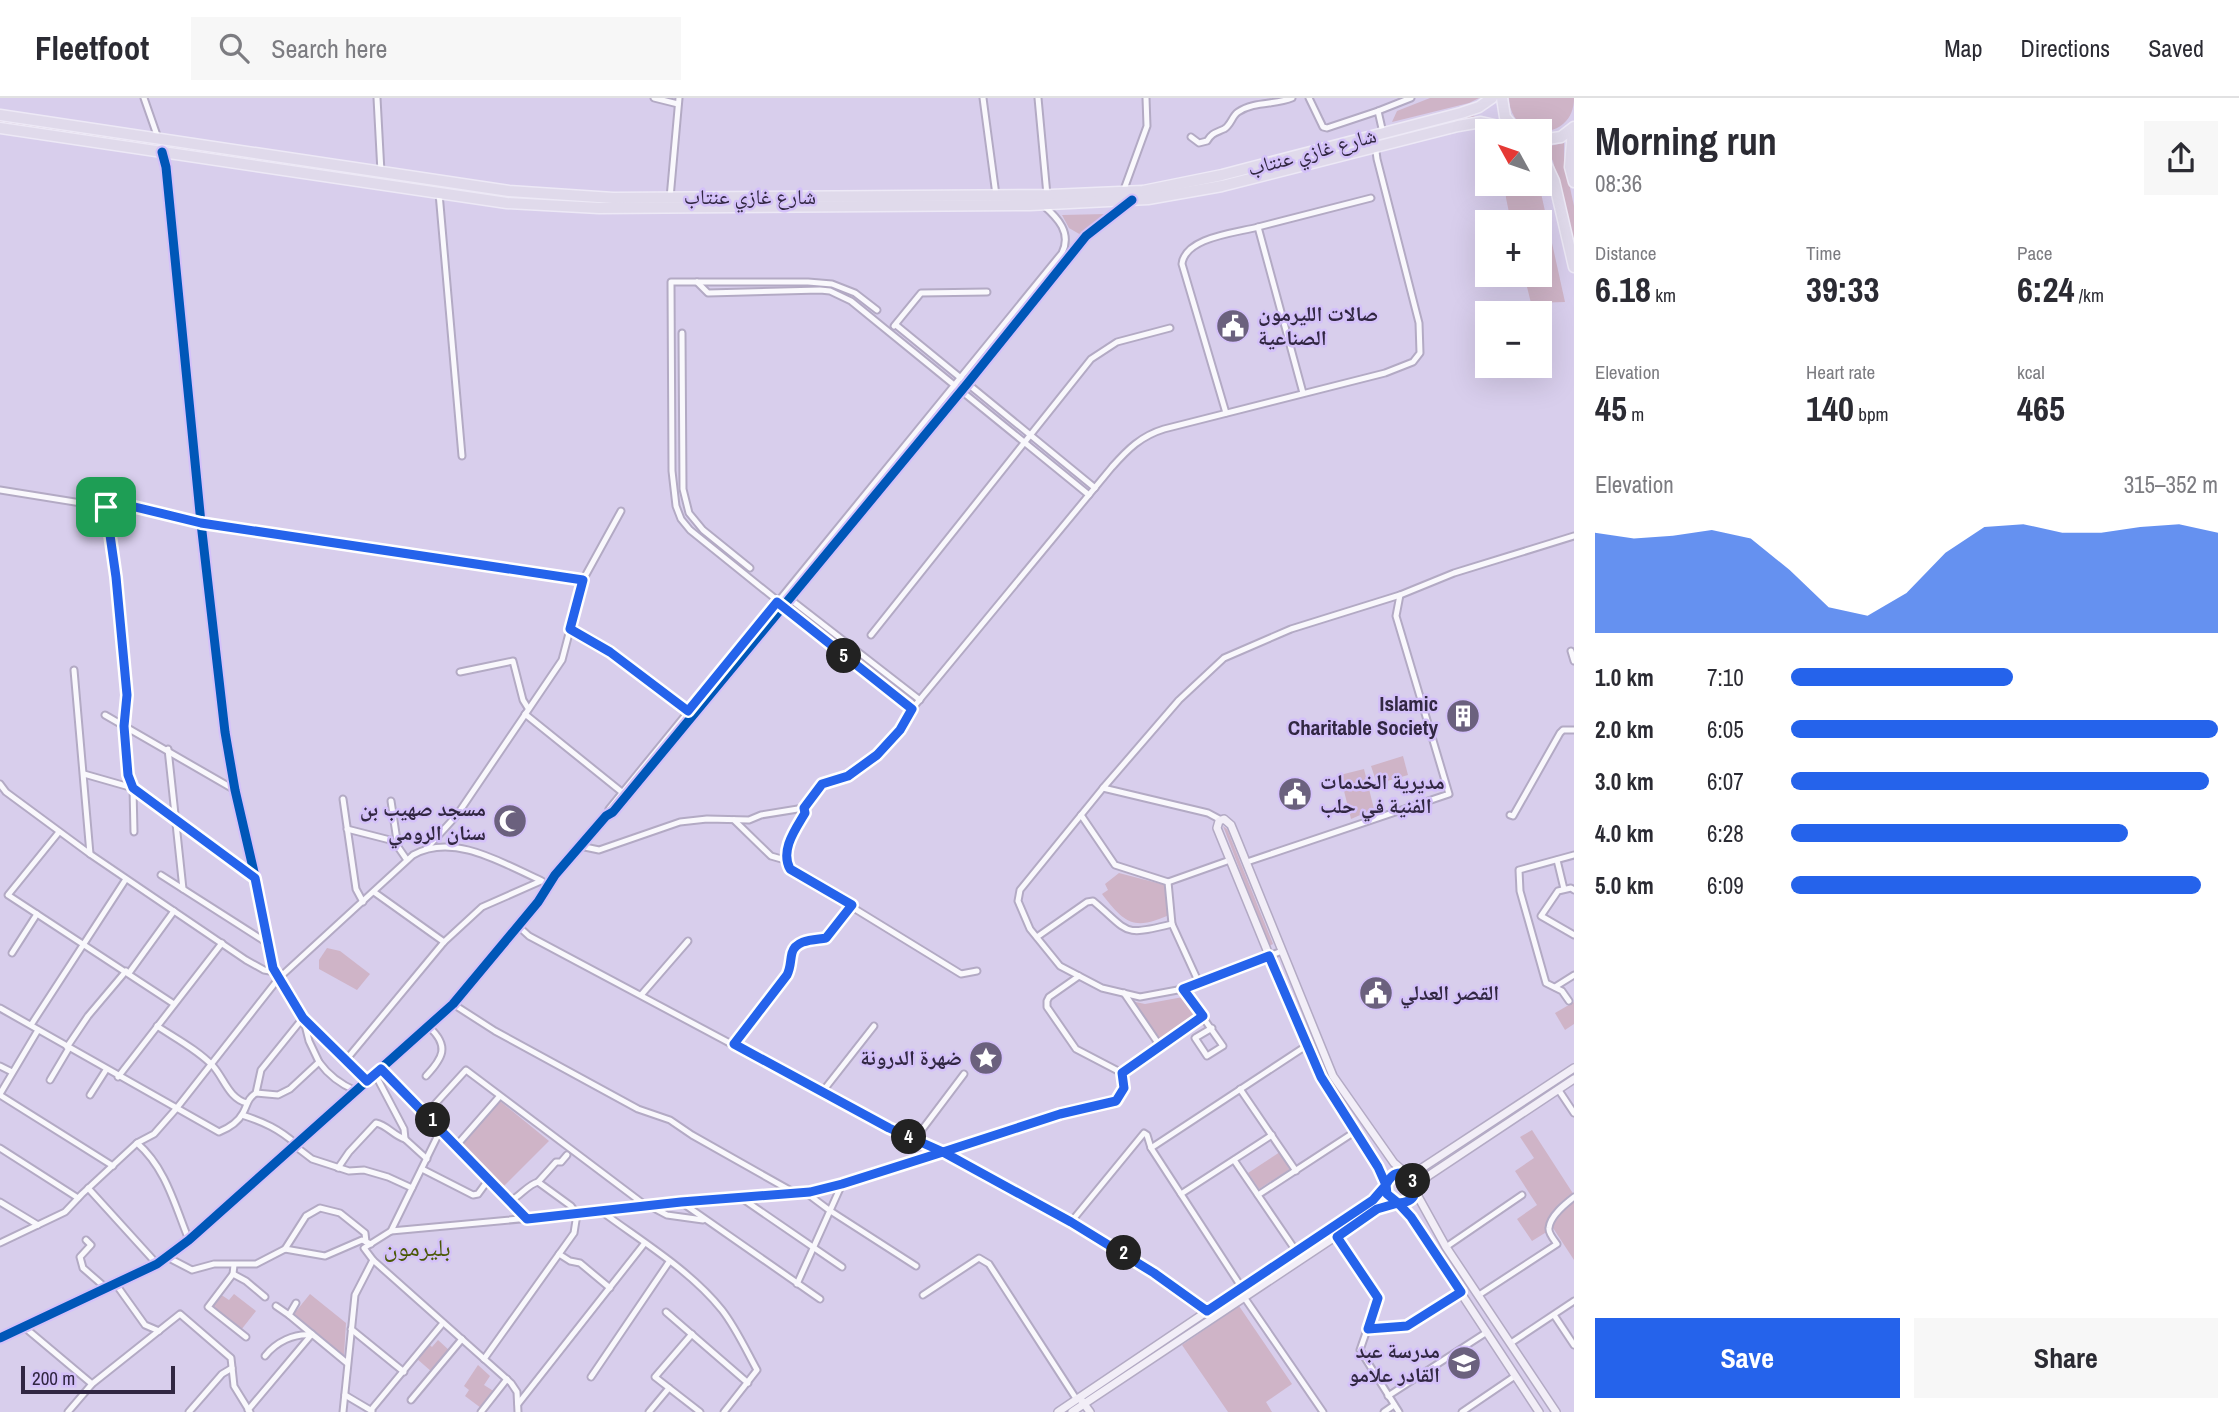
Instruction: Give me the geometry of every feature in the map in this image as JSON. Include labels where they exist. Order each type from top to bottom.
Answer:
[{"type":"highway","name":"شارع غازي عنتاب","points":[[0,115],[509,191],[613,198],[856,201],[996,195],[1045,200],[1143,191],[1222,175],[1377,138],[1479,107],[1492,98]]},
{"type":"highway","points":[[1502,98],[1507,119]]},
{"type":"highway","points":[[0,128],[507,203],[599,208],[856,201],[1132,200],[1222,186],[1377,138],[1475,123]]},
{"type":"highway","points":[[1552,138],[1561,137],[1574,128]]},
{"type":"highway","points":[[1574,128],[1570,167],[1574,182]]},
{"type":"highway","points":[[1552,177],[1574,267]]},
{"type":"main road","points":[[1539,1412],[1411,1217],[1387,1194],[1386,1185],[1356,1131],[1321,1077],[1217,828],[1221,820],[1228,821],[1231,825],[1333,1076],[1394,1163],[1415,1183],[1415,1191],[1446,1247],[1556,1412]]},
{"type":"main road","points":[[1077,1405],[1207,1311],[1373,1200],[1394,1175],[1419,1170],[1574,1068]]},
{"type":"main road","points":[[1058,1412],[1077,1405],[1377,1209],[1411,1199],[1428,1177],[1574,1079]]},
{"type":"main road","points":[[1077,1405],[1090,1412]]},
{"type":"street","points":[[144,98],[158,139]]},
{"type":"street","points":[[377,98],[381,172]]},
{"type":"street","points":[[654,98],[679,101],[670,198]]},
{"type":"street","points":[[983,98],[996,195]]},
{"type":"street","points":[[0,1338],[167,1257],[453,1004],[538,902],[551,881],[609,809],[790,599],[955,385],[1062,253],[1067,237],[1045,200],[1038,98]]},
{"type":"street","points":[[1123,192],[1147,126],[1146,98]]},
{"type":"street","points":[[1191,137],[1199,144],[1207,141],[1212,133],[1230,124],[1239,111],[1259,104],[1280,104],[1292,98]]},
{"type":"street","points":[[1309,98],[1323,127],[1327,128],[1411,98]]},
{"type":"street","points":[[976,971],[961,974],[790,869],[785,860],[789,844],[805,813],[804,808],[822,784],[848,776],[877,755],[900,730],[912,709],[1124,453],[1148,434],[1385,373],[1413,362],[1420,353],[1419,323],[1377,138],[1378,111]]},
{"type":"street","points":[[162,152],[175,249],[201,523],[234,790],[277,975],[303,1018],[367,1081]]},
{"type":"street","points":[[439,193],[462,456]]},
{"type":"street","points":[[1226,413],[1184,272],[1183,257],[1192,246],[1371,198]]},
{"type":"street","points":[[883,480],[967,384],[1081,242],[1132,200]]},
{"type":"street","points":[[1258,228],[1303,394]]},
{"type":"street","points":[[1067,237],[1081,242]]},
{"type":"street","points":[[877,310],[855,293],[832,284],[671,282],[672,471],[676,506],[681,519],[690,530],[912,709]]},
{"type":"street","points":[[697,282],[708,293],[830,291],[852,301],[1090,495]]},
{"type":"street","points":[[1038,282],[1044,287]]},
{"type":"street","points":[[890,332],[921,293],[987,292]]},
{"type":"street","points":[[896,325],[1095,488]]},
{"type":"street","points":[[1004,326],[1010,331]]},
{"type":"street","points":[[871,635],[1091,359],[1101,350],[1122,340],[1170,328]]},
{"type":"street","points":[[682,333],[682,489],[690,513],[703,530],[750,568]]},
{"type":"street","points":[[0,490],[106,507],[135,507],[201,523],[583,580]]},
{"type":"street","points":[[106,507],[116,577],[127,695],[124,726],[128,775],[133,788],[134,832]]},
{"type":"street","points":[[0,1243],[65,1212],[137,1143],[154,1133],[176,1109],[277,975],[363,902],[407,860],[426,849],[457,815],[562,660],[583,580],[621,511]]},
{"type":"street","points":[[606,816],[613,812],[684,722],[688,711],[783,594],[856,514]]},
{"type":"street","points":[[1282,951],[1183,989],[1140,997],[1102,988],[1060,966],[1037,937],[1020,909],[1018,897],[1020,890],[1103,788],[1179,700],[1224,658],[1291,629],[1400,595],[1454,573],[1574,536]]},
{"type":"street","points":[[711,547],[716,540]]},
{"type":"street","points":[[783,594],[920,700]]},
{"type":"street","points":[[1247,862],[1449,794],[1396,616],[1400,595]]},
{"type":"street","points":[[570,629],[610,652],[688,711]]},
{"type":"street","points":[[848,659],[855,650]]},
{"type":"street","points":[[1571,651],[1574,661]]},
{"type":"street","points":[[460,672],[513,661],[527,711],[623,793]]},
{"type":"street","points":[[74,670],[90,854]]},
{"type":"street","points":[[105,715],[234,790]]},
{"type":"street","points":[[1510,815],[1513,816],[1560,733],[1563,730],[1574,730]]},
{"type":"street","points":[[167,749],[183,889]]},
{"type":"street","points":[[85,774],[133,788],[255,878]]},
{"type":"street","points":[[0,784],[6,792],[59,832],[126,879],[264,970],[277,975]]},
{"type":"street","points":[[1103,788],[1208,813],[1221,820]]},
{"type":"street","points":[[344,799],[356,889],[363,902]]},
{"type":"street","points":[[391,801],[398,847]]},
{"type":"street","points":[[580,846],[599,850],[680,822],[707,819],[750,820],[761,815],[804,808]]},
{"type":"street","points":[[1081,815],[1115,865],[1168,882],[1230,860]]},
{"type":"street","points":[[734,820],[771,856],[785,860]]},
{"type":"street","points":[[347,829],[390,841],[407,860]]},
{"type":"street","points":[[59,832],[8,895],[174,1004]]},
{"type":"street","points":[[426,849],[449,847],[487,855],[542,881]]},
{"type":"street","points":[[1569,1001],[1562,990],[1546,983],[1520,891],[1519,870],[1574,855]]},
{"type":"street","points":[[1528,920],[1541,916],[1558,891],[1571,887],[1557,860]]},
{"type":"street","points":[[161,875],[269,944]]},
{"type":"street","points":[[31,1026],[126,879]]},
{"type":"street","points":[[346,1060],[444,942],[482,907],[542,881],[551,881]]},
{"type":"street","points":[[1168,882],[1172,924],[1199,983]]},
{"type":"street","points":[[374,892],[444,942]]},
{"type":"street","points":[[1037,937],[1090,901],[1096,903],[1112,921],[1133,932],[1172,924]]},
{"type":"street","points":[[734,1044],[787,975],[792,965],[792,951],[797,945],[826,938],[852,905]]},
{"type":"street","points":[[50,1080],[88,1016],[127,972],[174,911]]},
{"type":"street","points":[[12,953],[37,914]]},
{"type":"street","points":[[1541,916],[1574,935]]},
{"type":"street","points":[[518,926],[529,936],[943,1152],[1071,1222],[1154,1273],[1207,1311]]},
{"type":"street","points":[[642,995],[688,941]]},
{"type":"street","points":[[118,1077],[222,943]]},
{"type":"street","points":[[1555,986],[1574,975]]},
{"type":"street","points":[[1079,976],[1049,997],[1046,1007],[1076,1049],[1122,1073]]},
{"type":"street","points":[[1183,989],[1212,1028],[1223,1046],[1207,1056],[1195,1038],[1212,1028]]},
{"type":"street","points":[[1124,993],[1160,1046]]},
{"type":"street","points":[[453,1004],[495,1031],[638,1110],[670,1120],[794,1193]]},
{"type":"street","points":[[0,1008],[219,1132],[230,1128],[242,1115],[247,1098],[256,1093],[278,1095],[290,1089],[319,1062]]},
{"type":"street","points":[[1122,1073],[1203,1016]]},
{"type":"street","points":[[303,1018],[309,1041],[319,1062],[328,1074],[356,1091]]},
{"type":"street","points":[[256,1093],[261,1070],[303,1018]]},
{"type":"street","points":[[157,1026],[210,1064],[230,1091],[247,1103]]},
{"type":"street","points":[[823,1091],[874,1026]]},
{"type":"street","points":[[426,1076],[441,1057],[442,1044],[439,1036],[429,1027]]},
{"type":"street","points":[[38,1030],[0,1095],[113,1166]]},
{"type":"street","points":[[1151,1148],[1306,1046]]},
{"type":"street","points":[[0,1066],[12,1072]]},
{"type":"street","points":[[381,1069],[527,1219]]},
{"type":"street","points":[[90,1095],[106,1070]]},
{"type":"street","points":[[426,1114],[466,1070],[648,1206],[667,1214],[706,1220]]},
{"type":"street","points":[[519,1412],[517,1392],[507,1379],[373,1261],[364,1248],[368,1243],[391,1231],[805,1192],[842,1184],[1060,1114],[1116,1101],[1124,1088],[1122,1073]]},
{"type":"street","points":[[376,1074],[404,1129],[405,1139]]},
{"type":"street","points":[[915,1139],[964,1074]]},
{"type":"street","points":[[1240,1089],[1296,1171]]},
{"type":"street","points":[[1558,1089],[1574,1113]]},
{"type":"street","points":[[457,1145],[499,1097]]},
{"type":"street","points":[[242,1115],[279,1129],[312,1159],[349,1171],[364,1170],[412,1188]]},
{"type":"street","points":[[338,1168],[376,1123],[405,1139],[427,1159]]},
{"type":"street","points":[[391,1231],[441,1129]]},
{"type":"street","points":[[1258,1195],[1356,1131]]},
{"type":"street","points":[[1071,1222],[1144,1133],[1242,1288]]},
{"type":"street","points":[[1181,1194],[1272,1135]]},
{"type":"street","points":[[137,1143],[146,1150],[165,1177],[189,1240]]},
{"type":"street","points":[[0,1148],[78,1198]]},
{"type":"street","points":[[510,1201],[520,1197],[556,1162],[561,1162],[567,1155]]},
{"type":"street","points":[[1234,1160],[1296,1251]]},
{"type":"street","points":[[422,1169],[473,1195],[478,1195],[489,1180]]},
{"type":"street","points":[[484,1359],[574,1233],[577,1214],[571,1206],[538,1182]]},
{"type":"street","points":[[797,1284],[842,1184]]},
{"type":"street","points":[[88,1188],[157,1264]]},
{"type":"street","points":[[805,1192],[916,1266]]},
{"type":"street","points":[[1446,1247],[1522,1195]]},
{"type":"street","points":[[740,1197],[842,1267]]},
{"type":"street","points":[[1479,1295],[1556,1244],[1549,1227],[1560,1208],[1574,1197]]},
{"type":"street","points":[[0,1202],[38,1225]]},
{"type":"street","points":[[681,1202],[820,1299]]},
{"type":"street","points":[[167,1257],[191,1270],[214,1264],[256,1264],[285,1249],[306,1216],[320,1208],[340,1213],[365,1233],[368,1243]]},
{"type":"street","points":[[601,1211],[688,1276],[729,1320],[757,1370],[724,1412]]},
{"type":"street","points":[[1337,1237],[1378,1298],[1360,1350],[1399,1412]]},
{"type":"street","points":[[86,1240],[91,1245],[80,1257],[83,1268],[106,1288]]},
{"type":"street","points":[[285,1249],[324,1256],[362,1240],[368,1243]]},
{"type":"street","points":[[518,1404],[644,1244]]},
{"type":"street","points":[[559,1254],[570,1261],[580,1263],[610,1288]]},
{"type":"street","points":[[923,1295],[979,1258],[984,1259],[1077,1405]]},
{"type":"street","points":[[343,1412],[355,1295],[373,1261]]},
{"type":"street","points":[[591,1377],[668,1262]]},
{"type":"street","points":[[234,1265],[233,1274],[208,1307],[246,1337]]},
{"type":"street","points":[[233,1274],[265,1297]]},
{"type":"street","points":[[115,1283],[145,1325],[159,1331]]},
{"type":"street","points":[[1368,1329],[1407,1326],[1461,1292]]},
{"type":"street","points":[[1244,1297],[1323,1412]]},
{"type":"street","points":[[1511,1343],[1574,1301]]},
{"type":"street","points":[[289,1315],[296,1303]]},
{"type":"street","points":[[275,1306],[347,1363]]},
{"type":"street","points":[[666,1312],[748,1383]]},
{"type":"street","points":[[68,1412],[92,1384],[180,1314],[231,1358],[234,1386],[248,1411],[312,1335]]},
{"type":"street","points":[[1554,1315],[1574,1345]]},
{"type":"street","points":[[345,1395],[372,1411],[443,1323]]},
{"type":"street","points":[[23,1326],[92,1384]]},
{"type":"street","points":[[351,1329],[404,1372]]},
{"type":"street","points":[[1388,1396],[1487,1332]]},
{"type":"street","points":[[265,1356],[283,1342],[302,1334],[312,1335]]},
{"type":"street","points":[[692,1334],[655,1377],[692,1410],[700,1412]]},
{"type":"street","points":[[411,1400],[462,1339]]},
{"type":"street","points":[[189,1412],[222,1374],[232,1368]]},
{"type":"street","points":[[1462,1412],[1515,1376]]},
{"type":"street","points":[[481,1412],[507,1379]]},
{"type":"street","points":[[649,1412],[669,1388]]},
{"type":"street","points":[[1384,1412],[1394,1405]]},
{"type":"shaded area","points":[[1430,98],[1479,98],[1469,103],[1392,122],[1397,111]]},
{"type":"shaded area","points":[[1509,98],[1574,98],[1571,113],[1564,123],[1554,129],[1552,119],[1517,119],[1512,112]]},
{"type":"shaded area","points":[[1474,115],[1475,118],[1167,194],[1118,199],[899,202],[1040,200],[1220,179]]},
{"type":"shaded area","points":[[0,121],[530,200],[843,202],[680,205],[527,202],[0,124]]},
{"type":"shaded area","points":[[1564,143],[1564,160],[1574,206],[1574,245],[1552,159],[1552,146]]},
{"type":"shaded area","points":[[1542,196],[1545,210],[1508,210],[1506,198]]},
{"type":"shaded area","points":[[1106,214],[1081,235],[1069,228],[1062,215]]},
{"type":"shaded area","points":[[1552,243],[1565,302],[1530,301],[1527,287],[1552,287]]},
{"type":"shaded area","points":[[1403,756],[1408,775],[1377,784],[1371,766]]},
{"type":"shaded area","points":[[1364,769],[1374,809],[1351,819],[1340,775]]},
{"type":"shaded area","points":[[1223,826],[1227,829],[1273,944],[1269,946]]},
{"type":"shaded area","points":[[1119,873],[1165,885],[1174,913],[1150,922],[1133,922],[1126,919],[1102,894],[1108,890],[1105,884]]},
{"type":"shaded area","points":[[327,948],[340,951],[370,974],[357,990],[319,969],[319,960]]},
{"type":"shaded area","points":[[1183,997],[1198,1020],[1164,1043],[1131,1001],[1145,1004]]},
{"type":"shaded area","points":[[1574,1002],[1574,1024],[1565,1030],[1555,1013]]},
{"type":"shaded area","points":[[500,1101],[549,1141],[502,1188],[461,1146]]},
{"type":"shaded area","points":[[1532,1130],[1574,1195],[1574,1260],[1553,1228],[1532,1241],[1517,1219],[1537,1205],[1515,1171],[1534,1158],[1520,1137]]},
{"type":"shaded area","points":[[1280,1152],[1290,1169],[1259,1189],[1248,1173]]},
{"type":"shaded area","points":[[220,1294],[229,1300],[234,1294],[256,1311],[241,1330],[210,1306]]},
{"type":"shaded area","points":[[310,1294],[346,1323],[344,1355],[293,1315]]},
{"type":"shaded area","points":[[1239,1306],[1292,1384],[1266,1402],[1272,1412],[1228,1412],[1182,1345]]},
{"type":"shaded area","points":[[438,1340],[450,1351],[432,1372],[416,1358],[429,1344],[432,1347]]},
{"type":"shaded area","points":[[478,1365],[490,1376],[484,1385],[495,1392],[481,1408],[465,1396],[469,1390],[464,1386]]},
{"type":"cycle path","points":[[162,152],[166,167],[201,523],[225,732],[273,968],[303,1018],[367,1081]]},
{"type":"cycle path","points":[[0,1338],[157,1264],[189,1240],[453,1004],[538,902],[555,875],[606,816],[613,812],[1086,236],[1132,200]]},
{"type":"place","name":"صالات الليرمون الصناعية","points":[[1233,326]]},
{"type":"place","name":"Islamic Charitable Society","points":[[1463,716]]},
{"type":"place","name":"مديرية الخدمات الفنية في حلب","points":[[1295,794]]},
{"type":"place","name":"مسجد صهيب بن سنان الرومي","points":[[510,821]]},
{"type":"place","name":"القصر العدلي","points":[[1376,993]]},
{"type":"place","name":"ضهرة الدرونة","points":[[986,1058]]},
{"type":"place","name":"مدرسة عبد القادر علامو","points":[[1464,1363]]},
{"type":"district","name":"بليرمون","points":[[417,1248]]},
{"type":"route","points":[[106,507],[116,577],[127,695],[124,726],[128,775],[133,788],[255,878],[273,968],[303,1018],[367,1081],[381,1069],[527,1219],[681,1202],[810,1192],[943,1152],[1071,1222],[1154,1273],[1207,1311],[1373,1200],[1386,1185],[1387,1194],[1398,1203],[1377,1209],[1337,1237],[1378,1298],[1368,1329],[1407,1326],[1461,1292],[1411,1217],[1398,1203],[1411,1199],[1415,1191],[1413,1179],[1402,1173],[1394,1175],[1386,1185],[1378,1167],[1321,1077],[1269,956],[1183,989],[1203,1016],[1122,1073],[1124,1088],[1116,1101],[1060,1114],[943,1152],[889,1128],[734,1044],[787,975],[792,965],[792,951],[797,945],[826,938],[852,905],[790,869],[785,860],[789,844],[805,813],[804,808],[822,784],[848,776],[866,766],[900,730],[912,709],[777,602],[688,711],[610,652],[570,629],[583,580],[201,523],[135,507],[106,507]]}]
